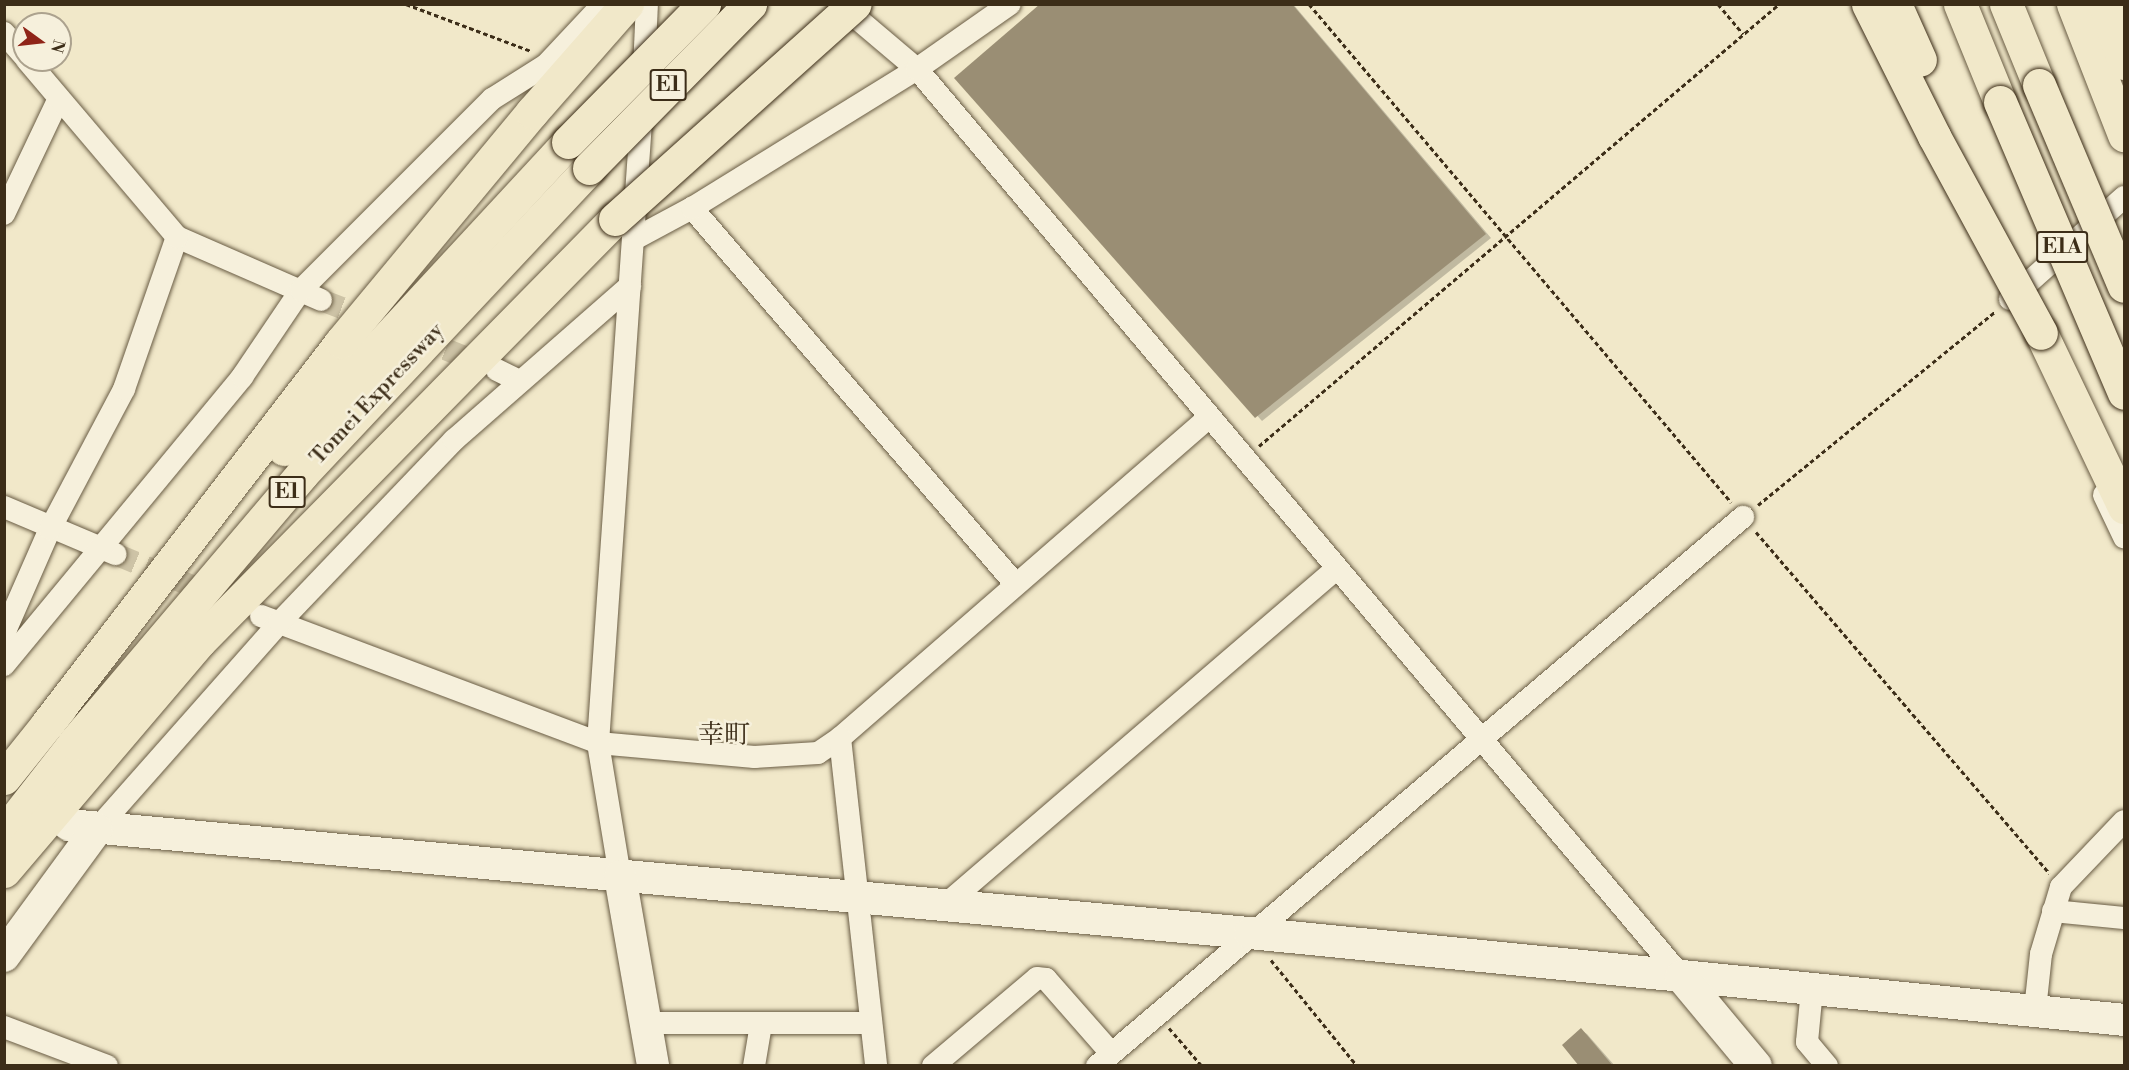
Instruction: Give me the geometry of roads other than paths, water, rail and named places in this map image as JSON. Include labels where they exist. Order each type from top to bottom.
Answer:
[{"type":"highway","points":[[47,724],[340,342],[532,112],[627,4]]},
{"type":"highway","name":"Tomei Expressway","points":[[4,778],[47,724],[345,380],[568,142],[704,4]]},
{"type":"highway","name":"Tomei Expressway","points":[[4,833],[74,743],[302,474],[589,168],[750,4]]},
{"type":"highway","points":[[4,870],[200,641],[625,228],[770,79],[855,4]]},
{"type":"highway","points":[[770,79],[874,4]]},
{"type":"highway","points":[[1868,4],[2041,333]]},
{"type":"highway","points":[[1895,4],[2041,333],[2124,507]]},
{"type":"highway","name":"E1A","points":[[1960,4],[2124,393]]},
{"type":"highway","name":"E1A","points":[[2006,4],[2124,286]]},
{"type":"highway","points":[[2073,4],[2124,135]]},
{"type":"highway","points":[[2105,4],[2124,63]]},
{"type":"street","points":[[4,664],[107,551],[242,377],[311,295],[492,99],[552,59],[603,4]]},
{"type":"street","points":[[647,4],[625,228],[630,286],[598,743],[653,1065]]},
{"type":"street","points":[[840,4],[917,69],[1336,569],[1484,739],[1756,1065]]},
{"type":"street","points":[[625,228],[692,208],[917,69],[1010,4]]},
{"type":"street","points":[[1875,4],[2010,299],[2124,537]]},
{"type":"street","points":[[37,72],[177,237],[311,295]]},
{"type":"street","points":[[4,214],[59,98]]},
{"type":"street","points":[[2010,299],[2124,197]]},
{"type":"street","points":[[692,208],[1015,585]]},
{"type":"street","points":[[4,640],[6,629],[50,529],[124,389],[177,237]]},
{"type":"street","points":[[4,956],[83,827],[271,619],[454,440],[630,286]]},
{"type":"street","points":[[497,370],[520,381]]},
{"type":"street","points":[[271,619],[598,743],[754,758],[818,753],[840,738],[1209,417]]},
{"type":"street","points":[[4,507],[50,529],[107,551]]},
{"type":"street","points":[[933,1065],[1037,978],[1046,979],[1104,1059],[1743,517]]},
{"type":"street","points":[[945,905],[1336,569]]},
{"type":"street","points":[[840,738],[876,1065]]},
{"type":"street","points":[[2035,1010],[2041,954],[2061,887],[2124,821]]},
{"type":"street","points":[[83,827],[1250,933],[2124,1020]]},
{"type":"street","points":[[2053,912],[2124,918]]},
{"type":"street","points":[[1812,989],[1806,1042],[1827,1065]]},
{"type":"street","points":[[645,1023],[871,1023]]},
{"type":"street","points":[[754,1065],[761,1024]]},
{"type":"street","points":[[4,1027],[107,1065]]},
{"type":"tunnel","points":[[321,300],[373,320]]},
{"type":"tunnel","points":[[415,337],[487,366]]},
{"type":"tunnel","points":[[115,554],[216,596]]},
{"type":"district","name":"幸町","points":[[724,736]]}]
